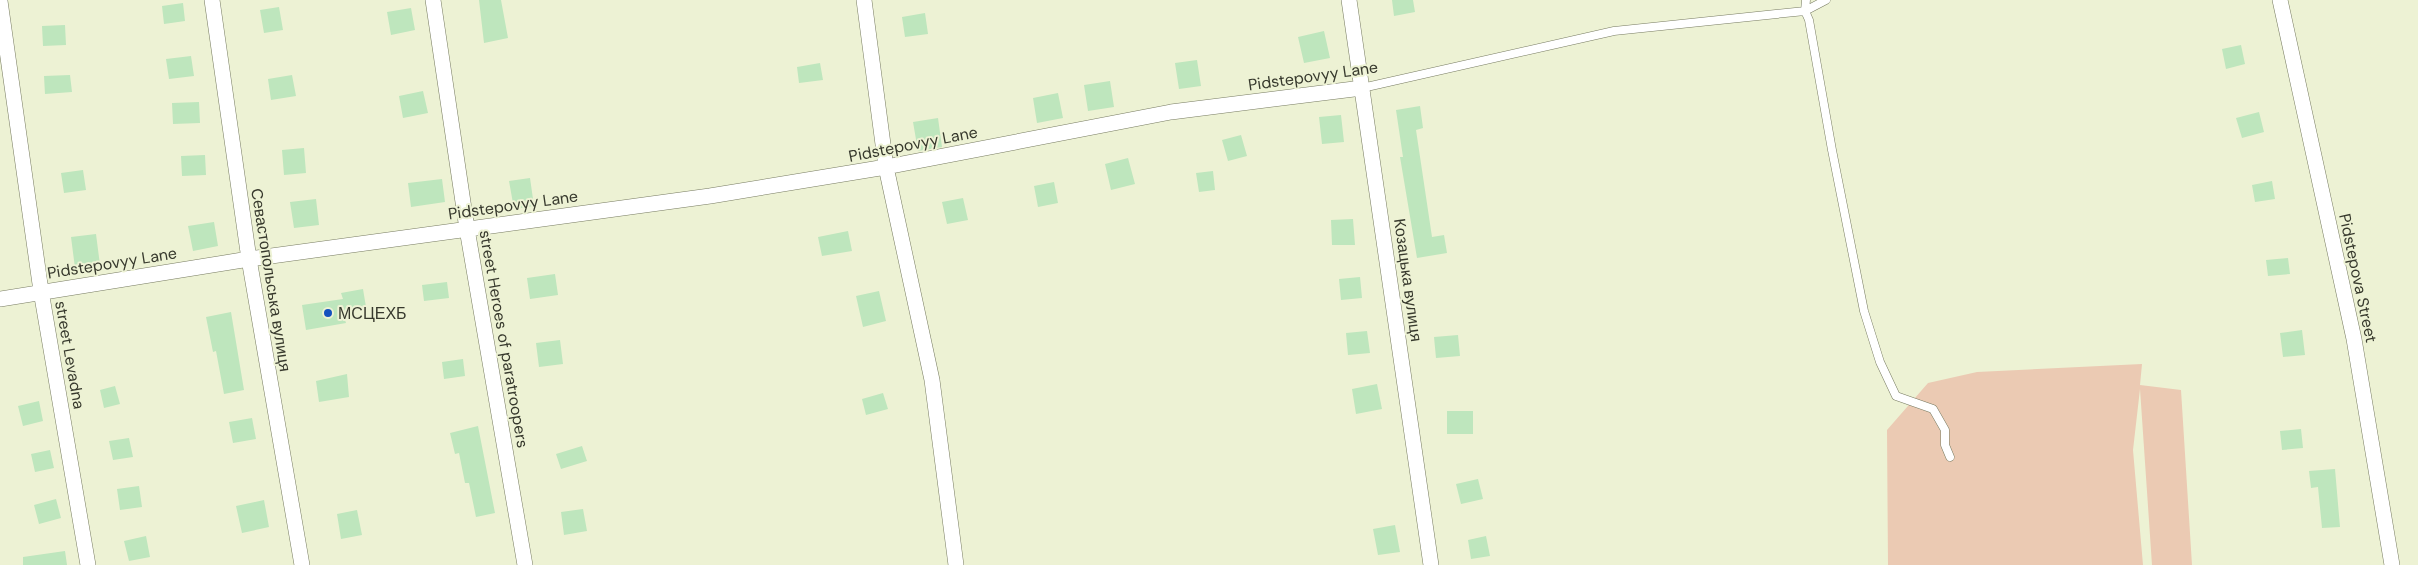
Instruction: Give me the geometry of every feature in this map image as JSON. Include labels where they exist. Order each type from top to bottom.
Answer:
[{"type":"street","name":"Севастопольська вулиця","points":[[212,0],[249,259],[302,565]]},
{"type":"street","name":"street Heroes of paratroopers","points":[[433,0],[467,228],[524,565]]},
{"type":"street","points":[[864,0],[886,167],[932,380],[956,565]]},
{"type":"street","name":"Козацька вулиця","points":[[1348,0],[1431,565]]},
{"type":"street","name":"Pidstepova Street","points":[[2280,0],[2354,339],[2392,565]]},
{"type":"street","name":"street Levadna","points":[[0,1],[41,291],[88,565]]},
{"type":"street","name":"Pidstepovyy Lane","points":[[0,299],[249,259],[710,196],[886,167],[1171,112],[1362,88]]},
{"type":"lane","points":[[1806,0],[1805,11],[1809,20],[1862,302],[1875,345],[1896,396],[1933,409],[1945,430],[1944,445],[1950,457]]},
{"type":"lane","name":"Pidstepovyy Lane","points":[[1362,88],[1614,31],[1805,11],[1826,0]]},
{"type":"shaded area","points":[[2142,364],[2140,385],[2181,390],[2192,565],[2152,565],[2140,389],[2133,450],[2143,565],[1888,565],[1887,430],[1928,383],[1977,372]]},
{"type":"building","points":[[479,0],[501,0],[508,38],[484,43]]},
{"type":"building","points":[[1392,0],[1413,0],[1415,12],[1394,16]]},
{"type":"building","points":[[183,3],[185,21],[164,24],[162,6]]},
{"type":"building","points":[[279,7],[283,30],[264,33],[260,10]]},
{"type":"building","points":[[411,8],[415,30],[391,35],[387,12]]},
{"type":"building","points":[[925,13],[928,34],[905,37],[902,17]]},
{"type":"building","points":[[65,25],[66,45],[43,46],[42,26]]},
{"type":"building","points":[[1324,31],[1330,58],[1304,63],[1298,37]]},
{"type":"building","points":[[2241,45],[2245,64],[2226,69],[2222,49]]},
{"type":"building","points":[[191,56],[194,76],[169,79],[166,59]]},
{"type":"building","points":[[1197,60],[1201,86],[1179,89],[1175,63]]},
{"type":"building","points":[[820,63],[823,80],[799,83],[797,67]]},
{"type":"building","points":[[70,75],[72,92],[45,94],[44,76]]},
{"type":"building","points":[[292,75],[296,96],[271,100],[268,79]]},
{"type":"building","points":[[1110,81],[1114,107],[1088,111],[1084,85]]},
{"type":"building","points":[[423,91],[428,113],[403,118],[399,96]]},
{"type":"building","points":[[1058,93],[1063,118],[1037,123],[1033,98]]},
{"type":"building","points":[[199,102],[200,123],[173,124],[172,103]]},
{"type":"building","points":[[1420,106],[1423,128],[1416,130],[1432,237],[1444,235],[1447,253],[1417,258],[1400,157],[1403,157],[1396,110]]},
{"type":"building","points":[[2259,112],[2264,132],[2242,138],[2236,118]]},
{"type":"building","points":[[1341,115],[1344,142],[1322,144],[1319,117]]},
{"type":"building","points":[[938,118],[942,147],[918,151],[913,122]]},
{"type":"building","points":[[1241,135],[1247,156],[1228,161],[1222,140]]},
{"type":"building","points":[[304,148],[306,173],[284,175],[282,150]]},
{"type":"building","points":[[205,155],[206,175],[182,176],[181,156]]},
{"type":"building","points":[[1128,158],[1135,184],[1111,190],[1105,164]]},
{"type":"building","points":[[83,170],[86,190],[64,193],[61,173]]},
{"type":"building","points":[[1213,171],[1215,190],[1199,192],[1196,173]]},
{"type":"building","points":[[530,178],[534,206],[514,209],[509,181]]},
{"type":"building","points":[[442,179],[445,202],[411,207],[408,183]]},
{"type":"building","points":[[2272,181],[2275,199],[2255,202],[2252,185]]},
{"type":"building","points":[[1054,182],[1058,203],[1038,207],[1034,186]]},
{"type":"building","points":[[963,198],[968,220],[947,224],[942,202]]},
{"type":"building","points":[[316,199],[319,225],[294,228],[290,202]]},
{"type":"building","points":[[1353,219],[1355,245],[1332,245],[1331,220]]},
{"type":"building","points":[[214,222],[218,246],[193,251],[188,226]]},
{"type":"building","points":[[848,231],[852,251],[822,256],[818,237]]},
{"type":"building","points":[[96,234],[100,265],[75,268],[71,237]]},
{"type":"building","points":[[2288,258],[2290,274],[2268,276],[2266,260]]},
{"type":"building","points":[[555,274],[558,295],[530,299],[527,278]]},
{"type":"building","points":[[1360,277],[1362,298],[1341,300],[1339,279]]},
{"type":"building","points":[[447,282],[449,298],[424,301],[422,285]]},
{"type":"building","name":"МСЦЕХБ","points":[[363,289],[366,307],[352,309],[354,317],[344,317],[346,323],[306,330],[302,305],[343,299],[341,293]]},
{"type":"building","points":[[879,291],[886,321],[863,327],[856,296]]},
{"type":"building","points":[[231,312],[244,390],[224,394],[216,351],[213,352],[206,317]]},
{"type":"building","points":[[2302,330],[2305,355],[2283,357],[2280,333]]},
{"type":"building","points":[[1367,331],[1370,353],[1348,355],[1346,333]]},
{"type":"building","points":[[1458,335],[1460,356],[1436,358],[1434,337]]},
{"type":"building","points":[[560,340],[563,364],[539,367],[536,343]]},
{"type":"building","points":[[463,359],[465,376],[444,379],[442,362]]},
{"type":"building","points":[[347,374],[349,397],[319,402],[316,381]]},
{"type":"building","points":[[1377,384],[1382,409],[1356,414],[1352,389]]},
{"type":"building","points":[[115,386],[120,404],[104,408],[100,390]]},
{"type":"building","points":[[883,393],[888,409],[866,415],[862,399]]},
{"type":"building","points":[[39,401],[43,421],[23,426],[18,406]]},
{"type":"building","points":[[1447,411],[1473,411],[1473,434],[1447,434]]},
{"type":"building","points":[[252,418],[256,439],[233,443],[229,422]]},
{"type":"building","points":[[478,426],[495,513],[476,517],[469,483],[465,483],[459,453],[455,454],[450,433]]},
{"type":"building","points":[[2301,429],[2303,448],[2282,450],[2280,431]]},
{"type":"building","points":[[129,438],[133,457],[113,460],[109,441]]},
{"type":"building","points":[[582,446],[587,461],[561,469],[556,454]]},
{"type":"building","points":[[50,450],[54,468],[35,472],[31,454]]},
{"type":"building","points":[[2335,469],[2340,527],[2322,528],[2318,487],[2311,488],[2309,471]]},
{"type":"building","points":[[1478,479],[1483,499],[1461,504],[1456,484]]},
{"type":"building","points":[[139,486],[142,507],[120,510],[117,489]]},
{"type":"building","points":[[56,499],[61,518],[39,524],[34,505]]},
{"type":"building","points":[[264,500],[269,527],[242,533],[236,506]]},
{"type":"building","points":[[583,509],[587,531],[564,535],[561,512]]},
{"type":"building","points":[[357,510],[362,535],[341,539],[337,514]]},
{"type":"building","points":[[1395,525],[1400,552],[1378,555],[1373,529]]},
{"type":"building","points":[[146,536],[150,557],[129,561],[124,541]]},
{"type":"building","points":[[1486,536],[1490,556],[1471,559],[1468,540]]},
{"type":"building","points":[[65,551],[67,565],[23,565],[23,557]]},
{"type":"place","name":"МСЦЕХБ","points":[[328,313]]}]
